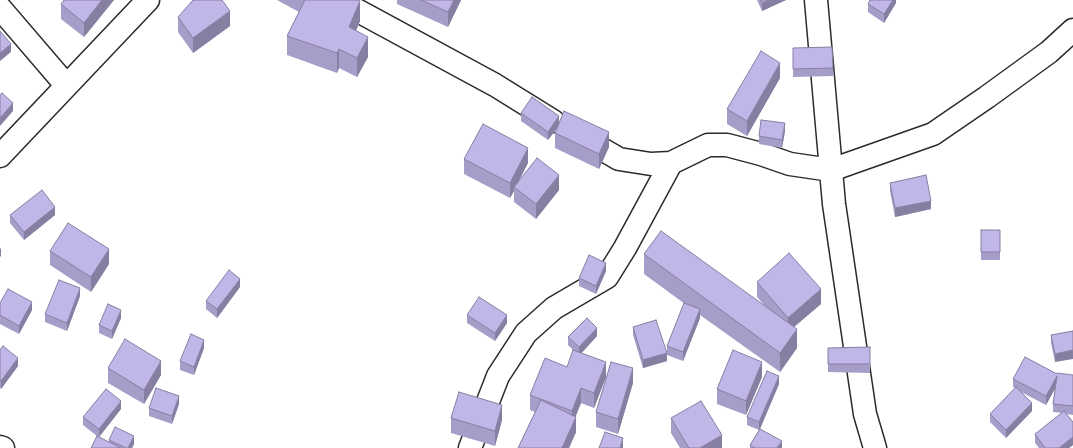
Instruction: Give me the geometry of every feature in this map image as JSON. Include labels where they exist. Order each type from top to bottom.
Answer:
[{"type":"street","points":[[0,156],[148,0]]},
{"type":"street","points":[[338,0],[494,85],[620,159],[651,164],[671,163],[708,145],[727,145],[761,154],[790,164],[831,170],[933,134],[1050,52],[1073,30]]},
{"type":"street","points":[[816,0],[834,204],[865,414],[875,448]]},
{"type":"street","points":[[0,8],[66,85]]},
{"type":"street","points":[[470,448],[498,376],[526,333],[554,308],[607,277],[625,248],[671,163]]},
{"type":"building","points":[[64,0],[102,0],[84,23],[61,4]]},
{"type":"building","points":[[193,0],[222,0],[230,11],[193,38],[178,17]]},
{"type":"building","points":[[305,0],[360,1],[349,27],[368,37],[357,58],[339,49],[337,53],[287,36]]},
{"type":"building","points":[[421,0],[454,0],[448,12]]},
{"type":"building","points":[[761,0],[769,0],[762,3]]},
{"type":"building","points":[[870,0],[893,0],[884,14],[868,4]]},
{"type":"building","points":[[0,31],[11,44],[0,53]]},
{"type":"building","points":[[832,47],[833,68],[793,69],[793,48]]},
{"type":"building","points":[[761,51],[780,63],[747,121],[727,109]]},
{"type":"building","points":[[2,93],[13,103],[0,118],[0,95]]},
{"type":"building","points":[[532,97],[559,116],[548,132],[521,113]]},
{"type":"building","points":[[564,111],[609,132],[599,154],[555,133]]},
{"type":"building","points":[[761,120],[785,123],[782,140],[759,136]]},
{"type":"building","points":[[483,124],[528,148],[510,183],[464,159]]},
{"type":"building","points":[[537,158],[559,175],[536,204],[514,187]]},
{"type":"building","points":[[926,175],[931,201],[895,208],[890,183]]},
{"type":"building","points":[[42,190],[55,207],[24,232],[10,215]]},
{"type":"building","points":[[68,223],[109,249],[91,277],[50,251]]},
{"type":"building","points":[[981,230],[1000,230],[1000,252],[981,252]]},
{"type":"building","points":[[661,231],[797,329],[780,353],[644,254]]},
{"type":"building","points":[[789,253],[821,289],[788,318],[757,282]]},
{"type":"building","points":[[589,255],[606,263],[596,286],[579,278]]},
{"type":"building","points":[[229,270],[240,279],[217,309],[206,301]]},
{"type":"building","points":[[59,280],[80,288],[67,323],[45,314]]},
{"type":"building","points":[[8,289],[32,302],[19,326],[0,315],[0,303]]},
{"type":"building","points":[[479,297],[507,315],[495,333],[467,315]]},
{"type":"building","points":[[684,303],[700,309],[683,352],[667,346]]},
{"type":"building","points":[[108,304],[121,310],[112,331],[99,325]]},
{"type":"building","points":[[587,318],[597,328],[579,347],[568,337]]},
{"type":"building","points":[[656,320],[667,353],[643,360],[633,327]]},
{"type":"building","points":[[1073,331],[1073,350],[1055,354],[1051,335]]},
{"type":"building","points":[[191,334],[204,340],[194,367],[180,361]]},
{"type":"building","points":[[125,339],[161,361],[144,390],[108,368]]},
{"type":"building","points":[[3,346],[18,358],[1,381],[0,350]]},
{"type":"building","points":[[870,347],[870,364],[828,364],[828,348]]},
{"type":"building","points":[[573,350],[606,362],[594,393],[581,388],[572,411],[530,395],[545,358],[567,367]]},
{"type":"building","points":[[733,350],[762,362],[746,401],[717,389]]},
{"type":"building","points":[[1025,357],[1057,374],[1073,375],[1073,406],[1053,404],[1057,376],[1046,396],[1013,379]]},
{"type":"building","points":[[611,362],[633,368],[618,419],[596,412]]},
{"type":"building","points":[[767,371],[779,376],[759,422],[747,417]]},
{"type":"building","points":[[1016,387],[1032,403],[1006,430],[990,414]]},
{"type":"building","points":[[156,388],[179,396],[172,416],[149,408]]},
{"type":"building","points":[[106,389],[121,401],[99,429],[83,417]]},
{"type":"building","points":[[459,392],[502,405],[495,431],[451,418]]},
{"type":"building","points":[[541,400],[576,417],[562,448],[518,448]]},
{"type":"building","points":[[701,401],[722,435],[700,448],[689,448],[671,418]]},
{"type":"building","points":[[1064,411],[1073,422],[1073,437],[1059,448],[1045,448],[1035,434]]},
{"type":"building","points":[[115,427],[134,436],[128,448],[109,440]]},
{"type":"building","points":[[760,429],[782,441],[777,448],[755,448],[750,445]]},
{"type":"building","points":[[605,432],[623,438],[620,448],[599,448]]},
{"type":"building","points":[[97,436],[121,448],[91,448]]}]
